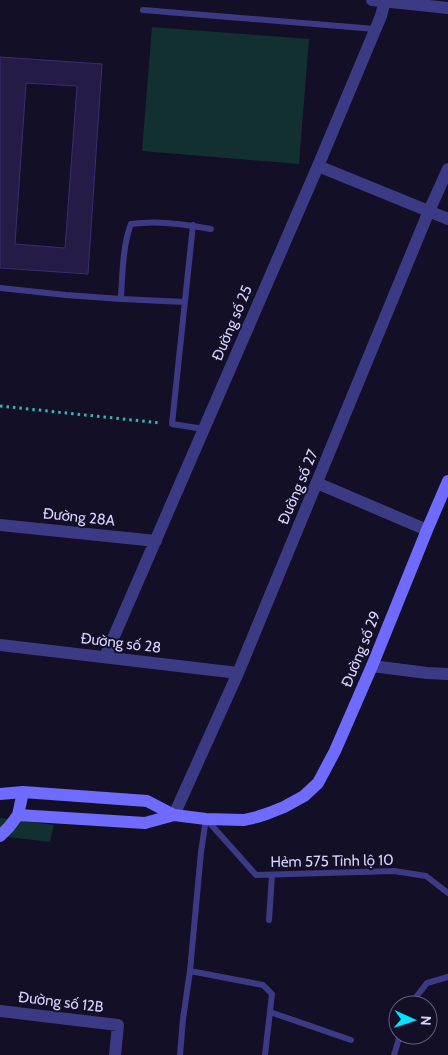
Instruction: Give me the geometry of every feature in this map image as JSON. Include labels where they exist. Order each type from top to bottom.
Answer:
[{"type":"street","points":[[372,0],[448,8]]},
{"type":"street","name":"Đường số 25","points":[[105,657],[318,166],[381,16],[385,1]]},
{"type":"street","points":[[318,166],[448,219]]},
{"type":"street","name":"Đường số 27","points":[[174,816],[238,673],[448,169]]},
{"type":"street","name":"Đường số 29","points":[[174,816],[206,819],[250,819],[278,810],[296,801],[318,784],[372,666],[426,530],[444,500],[448,481]]},
{"type":"street","points":[[317,483],[426,530]]},
{"type":"street","name":"Đường 28A","points":[[0,525],[156,540]]},
{"type":"street","name":"Đường số 28","points":[[0,645],[238,673]]},
{"type":"street","points":[[372,666],[448,674]]},
{"type":"street","points":[[0,794],[23,792],[148,800],[174,816]]},
{"type":"street","points":[[0,836],[18,815],[23,792]]},
{"type":"street","points":[[18,815],[146,823],[174,816]]},
{"type":"street","name":"Đường số 12B","points":[[0,1011],[118,1024],[115,1055]]},
{"type":"lane","points":[[143,10],[375,29]]},
{"type":"lane","points":[[121,299],[128,232],[131,224],[143,222],[193,225],[210,229]]},
{"type":"lane","points":[[193,225],[172,424],[204,429]]},
{"type":"lane","points":[[0,288],[66,295],[185,302]]},
{"type":"lane","points":[[180,1055],[206,819]]},
{"type":"lane","name":"Hẻm 575 Tỉnh lộ 10","points":[[206,819],[256,875],[394,871],[426,876],[448,892]]},
{"type":"lane","points":[[269,920],[272,875]]},
{"type":"lane","points":[[190,971],[262,984],[272,994],[265,1055]]},
{"type":"lane","points":[[417,995],[426,983],[448,978]]},
{"type":"lane","points":[[270,1012],[351,1040]]},
{"type":"path","points":[[0,406],[172,424]]},
{"type":"green space","points":[[152,27],[309,39],[299,164],[142,151]]},
{"type":"green space","points":[[0,818],[54,825],[50,842],[0,836]]},
{"type":"building","points":[[0,57],[102,64],[88,274],[0,268]],"holes":[[[26,83],[77,86],[65,248],[15,244]]]}]
